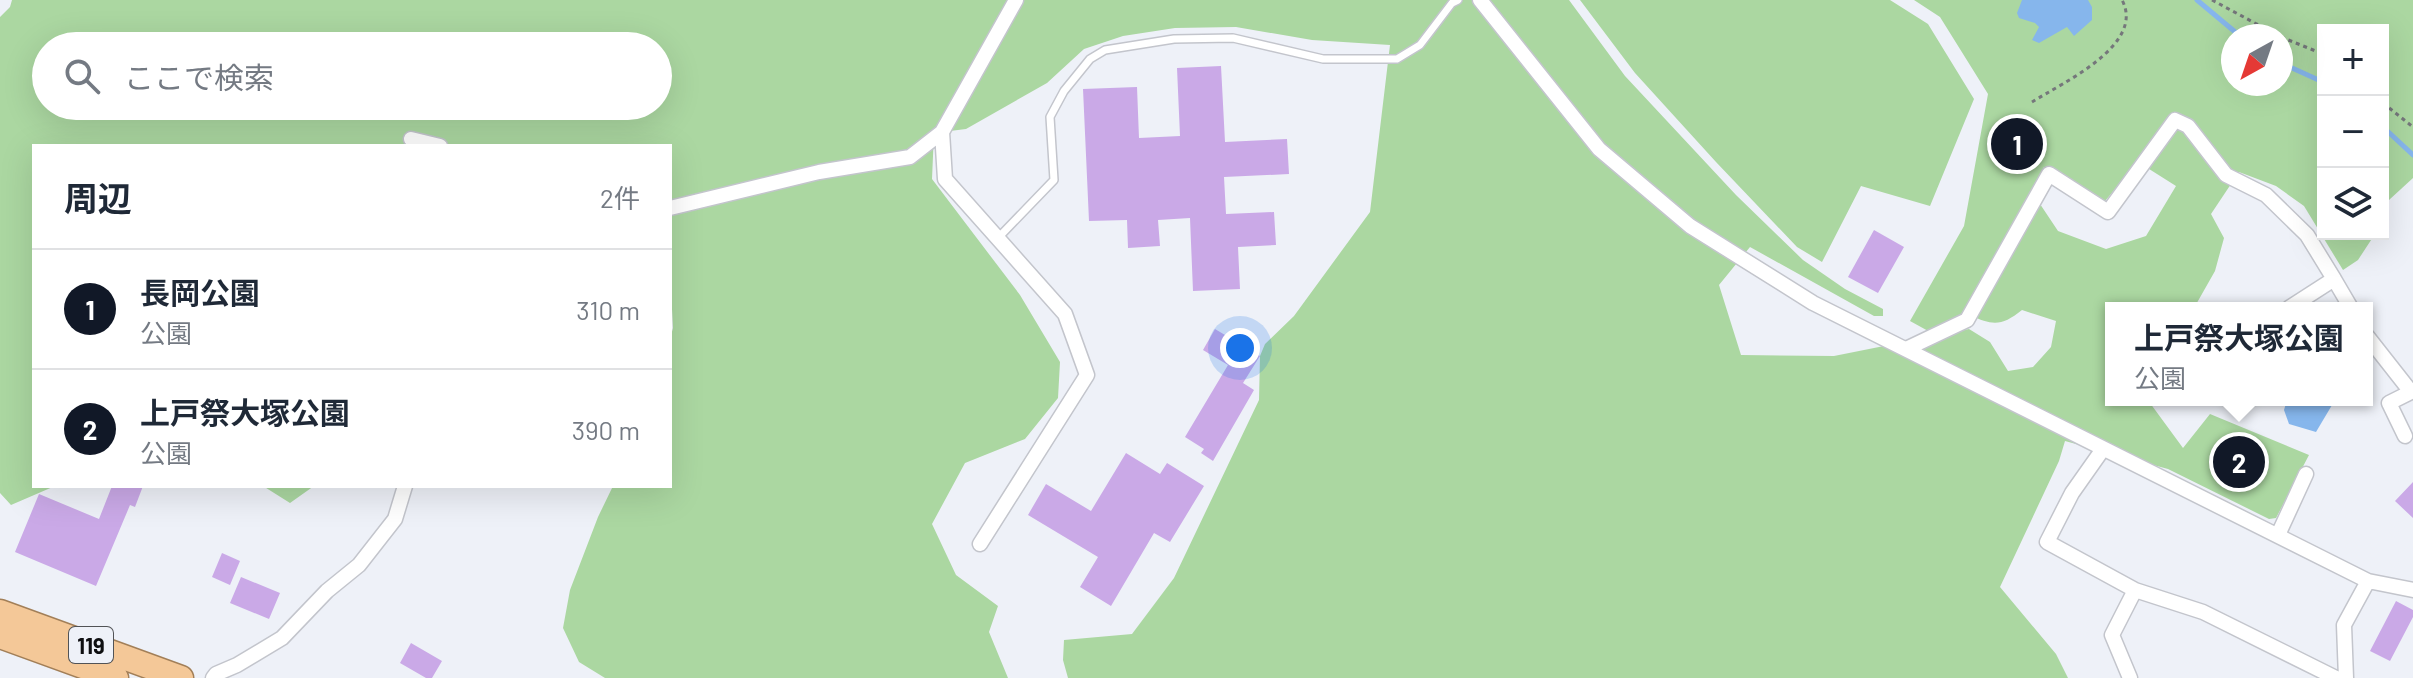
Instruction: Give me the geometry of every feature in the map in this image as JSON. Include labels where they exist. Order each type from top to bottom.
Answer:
[{"type":"highway","name":"119","points":[[0,612],[112,672]]},
{"type":"highway","name":"119","points":[[0,636],[112,672],[181,678]]},
{"type":"street","points":[[672,208],[819,172],[910,157],[942,132],[1016,0]]},
{"type":"street","points":[[1480,0],[1599,149],[1690,226],[1813,303],[2368,581],[2413,590]]},
{"type":"street","points":[[1906,349],[1967,320],[2049,174],[2108,212],[2175,120],[2188,126],[2226,175],[2266,195],[2307,235],[2347,302]]},
{"type":"street","points":[[942,132],[945,179],[1065,314],[1087,375],[980,544]]},
{"type":"street","points":[[411,139],[432,144]]},
{"type":"street","points":[[2298,302],[2334,279]]},
{"type":"street","points":[[2373,343],[2412,392],[2389,403],[2405,436]]},
{"type":"street","points":[[2103,449],[2072,493],[2047,542],[2135,590],[2203,612],[2336,678]]},
{"type":"street","points":[[2278,535],[2306,474]]},
{"type":"street","points":[[213,678],[282,638],[327,591],[359,565],[395,519],[404,488]]},
{"type":"street","points":[[2346,678],[2344,625],[2368,581]]},
{"type":"street","points":[[2130,678],[2112,635],[2135,590]]},
{"type":"lane","points":[[998,239],[1054,180],[1050,117],[1064,91],[1090,59],[1105,50],[1174,39],[1233,38],[1323,59],[1397,59],[1420,45],[1452,3],[1458,0]]},
{"type":"path","points":[[2032,102],[2105,56],[2115,46],[2126,21],[2122,0]]},
{"type":"path","points":[[2212,0],[2257,24]]},
{"type":"path","points":[[2293,41],[2317,51]]},
{"type":"path","points":[[2389,108],[2413,127]]},
{"type":"green space","points":[[12,0],[1569,0],[1625,76],[1736,195],[1803,260],[1845,289],[1883,309],[1883,316],[1874,316],[1750,247],[1719,285],[1741,355],[1834,356],[1969,329],[1990,342],[2008,371],[2033,367],[2051,347],[2056,321],[2022,310],[1997,323],[1970,315],[2036,198],[2058,231],[2106,249],[2146,236],[2176,186],[2138,162],[2105,201],[2044,167],[1969,313],[1930,332],[1910,321],[1964,226],[1988,94],[1940,17],[1914,0],[2413,0],[2413,178],[2389,200],[2389,24],[2317,24],[2317,227],[2304,206],[2276,186],[2239,172],[2211,214],[2224,238],[2215,271],[2197,302],[2105,302],[2105,406],[2152,406],[2183,448],[2210,414],[2309,455],[2276,518],[2269,519],[2168,469],[2065,441],[2059,461],[2000,587],[2056,654],[2068,678],[1068,678],[1063,660],[1064,640],[1132,634],[1174,578],[1259,400],[1260,356],[1265,344],[1294,316],[1370,212],[1390,45],[1312,40],[1236,27],[1175,28],[1123,36],[1084,49],[1047,83],[966,129],[934,133],[932,179],[1020,295],[1060,362],[1058,398],[1025,439],[965,463],[932,524],[956,575],[998,606],[989,632],[1008,678],[605,678],[579,662],[563,628],[570,590],[612,488],[672,488],[672,144],[32,144],[32,488],[50,488],[11,505],[0,493],[0,17],[10,7]]},
{"type":"green space","points":[[1580,0],[1890,0],[1928,24],[1974,99],[1930,206],[1861,186],[1822,262],[1797,247],[1716,162],[1635,73]]},
{"type":"green space","points":[[2325,240],[2371,240],[2358,260],[2343,270]]},
{"type":"green space","points":[[266,488],[311,488],[290,503]]},
{"type":"water","points":[[2022,0],[2088,0],[2092,7],[2092,20],[2074,36],[2067,27],[2039,43],[2032,40],[2039,27],[2019,18],[2017,13]]},
{"type":"water","points":[[2285,406],[2331,406],[2316,432],[2289,424]]},
{"type":"building","points":[[1221,66],[1225,142],[1287,139],[1289,174],[1224,177],[1226,214],[1274,212],[1276,245],[1238,247],[1240,289],[1193,291],[1190,218],[1158,220],[1160,246],[1128,248],[1127,220],[1089,221],[1083,89],[1137,87],[1139,138],[1180,136],[1177,68]]},
{"type":"building","points":[[1874,230],[1904,247],[1878,293],[1848,277]]},
{"type":"building","points":[[1215,329],[1260,356],[1243,383],[1254,390],[1213,461],[1201,453],[1204,449],[1185,437],[1228,365],[1203,350]]},
{"type":"building","points":[[1126,453],[1160,474],[1167,463],[1204,486],[1170,542],[1154,533],[1111,606],[1080,587],[1098,557],[1028,515],[1046,484],[1091,511]]},
{"type":"building","points":[[2413,482],[2413,518],[2395,501]]},
{"type":"building","points":[[111,488],[142,488],[135,507],[130,505],[96,586],[15,552],[39,494],[99,519]]},
{"type":"building","points":[[222,553],[240,561],[230,585],[212,577]]},
{"type":"building","points":[[241,577],[280,593],[269,619],[230,603]]},
{"type":"building","points":[[2396,601],[2413,610],[2413,617],[2390,661],[2370,651]]},
{"type":"building","points":[[411,643],[442,661],[432,678],[426,678],[400,663]]},
{"type":"waterway","points":[[2197,0],[2226,24]]},
{"type":"waterway","points":[[2293,68],[2317,79]]},
{"type":"waterway","points":[[2389,133],[2413,155]]},
{"type":"place","name":"長岡公園","points":[[2017,144]]},
{"type":"place","name":"上戸祭大塚公園","points":[[2239,462]]}]
